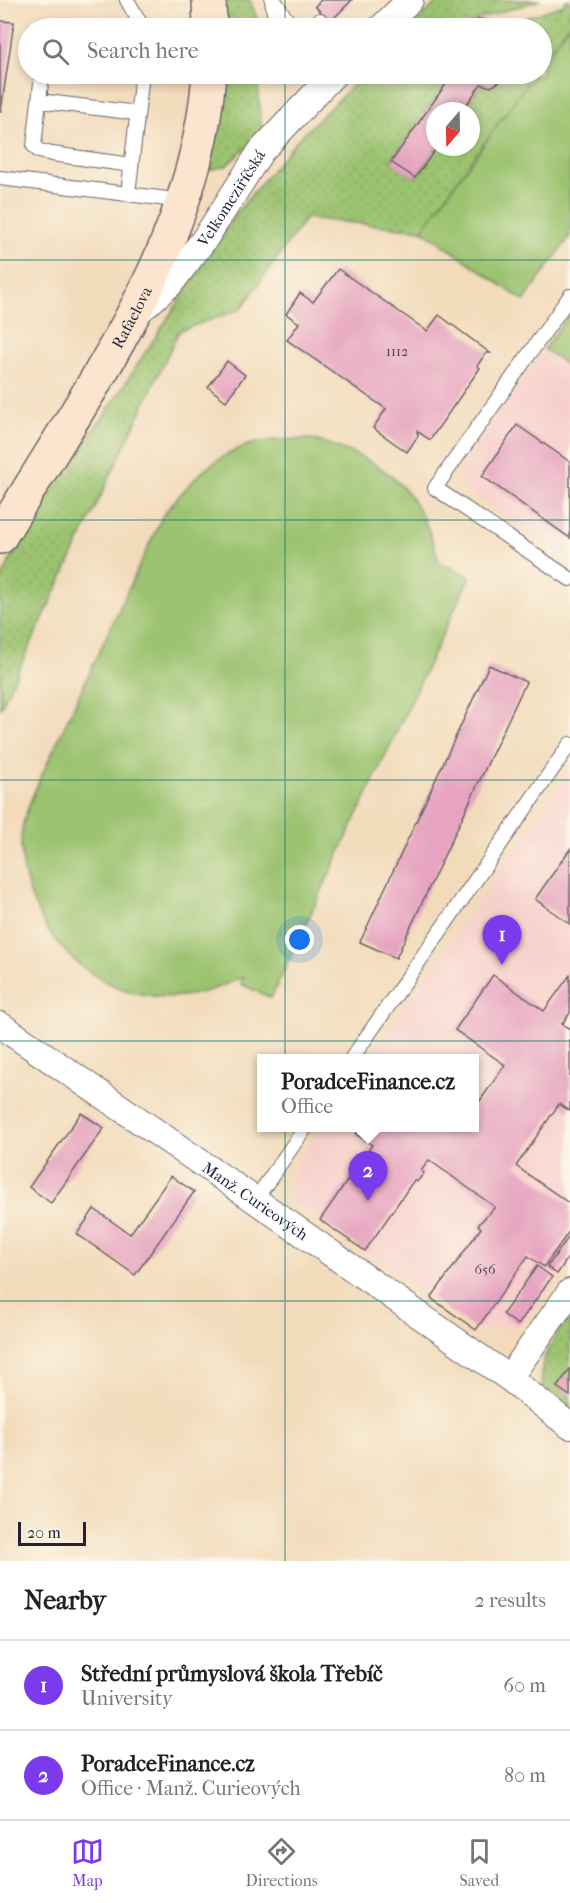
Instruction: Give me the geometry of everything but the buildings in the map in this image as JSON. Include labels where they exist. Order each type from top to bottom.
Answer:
[{"type":"main road","points":[[208,0],[209,18]]},
{"type":"main road","name":"Rafaelova","points":[[5,520],[129,321],[170,242],[185,201],[204,116],[208,84]]},
{"type":"street","points":[[391,18],[410,0]]},
{"type":"street","name":"Velkomeziříčská","points":[[129,321],[170,284],[207,237],[261,152],[319,84]]},
{"type":"street","name":"Manž. Curieových","points":[[0,1025],[509,1378],[570,1426]]},
{"type":"street","points":[[509,1378],[570,1292]]},
{"type":"lane","points":[[127,0],[137,18]]},
{"type":"lane","points":[[273,0],[285,18]]},
{"type":"lane","points":[[273,0],[275,18]]},
{"type":"lane","points":[[41,84],[34,146],[39,151],[131,165]]},
{"type":"lane","points":[[128,194],[141,84]]},
{"type":"lane","points":[[39,101],[137,113]]},
{"type":"lane","points":[[0,178],[185,201]]},
{"type":"lane","points":[[570,296],[435,488],[570,579]]},
{"type":"lane","points":[[355,1054],[570,744]]},
{"type":"lane","points":[[255,1200],[301,1132]]},
{"type":"shaded area","points":[[570,313],[570,563],[464,488],[459,468]]},
{"type":"shaded area","points":[[570,770],[570,1263],[538,1308],[514,1328],[476,1330],[292,1201],[290,1187],[299,1160],[318,1132],[479,1132],[479,1054],[372,1054]]},
{"type":"green space","points":[[222,0],[250,0],[257,18],[223,18]]},
{"type":"green space","points":[[439,0],[540,0],[482,18],[420,18]]},
{"type":"green space","points":[[566,0],[570,0],[570,23],[552,49],[552,18],[525,18],[563,5]]},
{"type":"green space","points":[[569,25],[570,236],[524,301],[422,230],[475,156],[480,156],[480,149],[527,84],[552,84],[552,49]]},
{"type":"green space","points":[[223,84],[258,84],[262,133],[226,166],[209,170]]},
{"type":"green space","points":[[355,84],[446,84],[433,102],[426,102],[426,112],[391,161],[415,178],[431,156],[475,156],[422,230],[306,218],[241,309],[179,331],[0,709],[0,583],[36,502],[102,419],[237,212],[298,139]]},
{"type":"green space","points":[[481,84],[491,87],[496,84],[527,84],[480,149],[480,102],[468,102]]},
{"type":"green space","points":[[570,313],[570,367],[544,349]]},
{"type":"green space","points":[[311,439],[360,456],[396,480],[421,514],[439,562],[470,576],[271,998],[241,984],[243,977],[207,991],[183,996],[150,996],[120,988],[92,974],[69,955],[49,931],[34,904],[25,874],[21,842],[27,811],[163,515],[195,478],[234,451],[265,441]]},
{"type":"green space","points":[[570,1315],[570,1418],[549,1399],[543,1389],[541,1378],[542,1366],[551,1344]]},
{"type":"place","name":"Střední průmyslová škola Třebíč","points":[[502,965]]},
{"type":"place","name":"PoradceFinance.cz","points":[[368,1201]]}]
